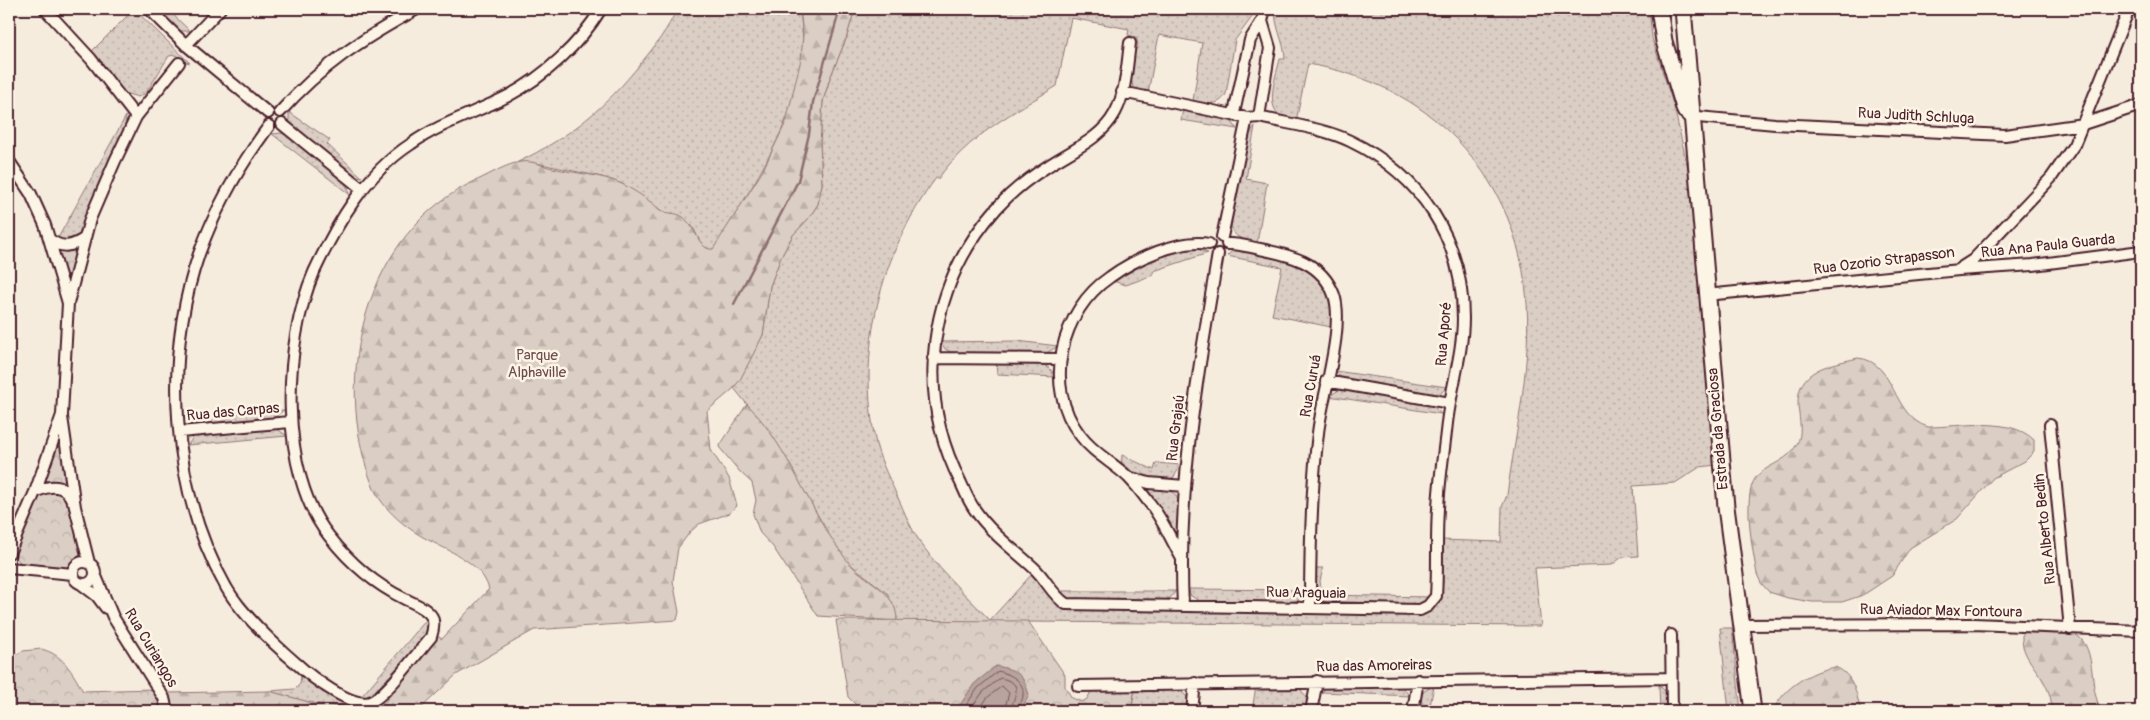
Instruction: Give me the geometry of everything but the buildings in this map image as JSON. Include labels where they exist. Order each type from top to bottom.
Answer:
[{"type":"main road","name":"Estrada da Graciosa","points":[[1659,9],[1664,40],[1689,116]]},
{"type":"main road","name":"Estrada da Graciosa","points":[[1683,9],[1689,116],[1694,145],[1726,507],[1740,625],[1753,711]]},
{"type":"street","points":[[45,9],[91,59],[136,117]]},
{"type":"street","points":[[149,9],[186,45],[268,113]]},
{"type":"street","points":[[186,45],[220,9]]},
{"type":"street","points":[[280,112],[302,87],[335,58],[417,9]]},
{"type":"street","points":[[269,126],[244,159],[224,195],[199,256],[183,323],[177,375],[180,432],[186,486],[207,548],[227,589],[272,642],[316,681],[357,702],[369,702],[381,695],[430,638],[434,628],[431,616],[422,608],[383,588],[347,559],[323,529],[308,498],[290,422],[291,368],[297,325],[313,274],[336,228],[362,189],[409,145],[454,118],[508,96],[537,78],[563,55],[592,24],[601,9]]},
{"type":"street","points":[[1234,113],[1250,40],[1262,21],[1264,9]]},
{"type":"street","name":"Rua Ozorio Strapasson","points":[[1706,295],[1959,270],[1974,260],[2051,178],[2074,145],[2129,9]]},
{"type":"street","points":[[1259,117],[1270,48],[1262,21]]},
{"type":"street","name":"Rua Araguaia","points":[[1130,43],[1122,92],[1116,112],[1106,129],[1019,186],[997,208],[975,236],[952,276],[943,306],[933,358],[934,403],[939,429],[953,467],[974,508],[992,531],[1035,568],[1048,583],[1055,597],[1066,604],[1420,610],[1428,606]]},
{"type":"street","points":[[80,583],[92,581],[95,574],[89,563],[76,507],[62,415],[68,303],[85,238],[111,168],[136,117],[179,62]]},
{"type":"street","points":[[1122,92],[1234,113],[1247,118],[1224,241],[1224,252],[1218,254],[1211,251],[1209,244]]},
{"type":"street","name":"Rua Judith Schluga","points":[[1689,116],[1775,124],[2005,135],[2083,124],[2141,104]]},
{"type":"street","points":[[274,110],[280,112],[284,118],[282,124],[276,128],[269,126],[266,120],[268,113],[274,110]]},
{"type":"street","name":"Rua Aporé","points":[[1247,118],[1259,117],[1349,140],[1384,161],[1412,183],[1436,214],[1452,249],[1462,288],[1463,320],[1450,403],[1438,506],[1436,596],[1428,606]]},
{"type":"street","points":[[282,124],[362,189]]},
{"type":"street","points":[[9,161],[31,194],[49,239],[68,303]]},
{"type":"street","points":[[1209,244],[1214,237],[1224,241]]},
{"type":"street","points":[[49,239],[64,247],[75,245],[85,238]]},
{"type":"street","name":"Rua Curuá","points":[[1224,241],[1287,254],[1306,262],[1322,274],[1333,294],[1337,311],[1337,329],[1326,381],[1311,499],[1310,608]]},
{"type":"street","points":[[1180,556],[1150,503],[1128,477],[1097,455],[1079,434],[1066,408],[1061,383],[1060,359],[1065,337],[1075,314],[1088,296],[1104,281],[1124,267],[1155,253],[1182,245],[1209,244]]},
{"type":"street","name":"Rua Ana Paula Guarda","points":[[1959,270],[2033,265],[2141,251]]},
{"type":"street","name":"Rua Grajaú","points":[[1183,606],[1180,556],[1184,486],[1197,377],[1218,254]]},
{"type":"street","points":[[933,358],[1060,359]]},
{"type":"street","points":[[1326,381],[1450,403]]},
{"type":"street","points":[[9,553],[11,541],[36,492],[62,415]]},
{"type":"street","name":"Rua das Carpas","points":[[180,432],[290,422]]},
{"type":"street","name":"Rua Alberto Bedin","points":[[2050,425],[2070,629]]},
{"type":"street","points":[[1128,477],[1150,483],[1184,486]]},
{"type":"street","points":[[36,492],[47,486],[58,486],[68,492],[76,507]]},
{"type":"street","points":[[73,574],[77,565],[89,563]]},
{"type":"street","points":[[9,568],[73,574],[80,583],[97,596],[113,617]]},
{"type":"street","name":"Rua Curiangos","points":[[95,574],[113,617],[164,698],[167,711]]},
{"type":"street","name":"Rua Aviador Max Fontoura","points":[[1740,625],[1974,624],[2141,631]]},
{"type":"street","points":[[1671,635],[1670,678],[1672,711]]},
{"type":"street","name":"Rua das Amoreiras","points":[[1078,686],[1317,681],[1670,678]]},
{"type":"street","points":[[1413,711],[1418,680]]},
{"type":"street","points":[[1311,711],[1317,681]]},
{"type":"street","points":[[1192,711],[1195,683]]},
{"type":"green space","points":[[134,9],[190,63],[181,61],[176,55],[169,56],[146,93],[138,97],[124,93],[92,51]]},
{"type":"green space","points":[[154,9],[167,9],[190,31],[178,31]]},
{"type":"green space","points":[[677,9],[800,9],[803,47],[799,75],[783,127],[758,176],[716,247],[711,250],[702,246],[693,227],[684,218],[662,211],[622,184],[602,177],[541,164],[518,162],[570,132],[600,108],[628,79],[651,50]]},
{"type":"green space","name":"Parque Alphaville","points":[[800,9],[855,9],[823,101],[820,143],[822,184],[818,204],[809,218],[793,235],[781,257],[770,286],[763,335],[740,380],[732,390],[707,411],[711,450],[729,478],[737,506],[730,513],[699,524],[690,532],[678,548],[673,581],[679,612],[677,620],[534,630],[456,675],[418,711],[171,711],[167,693],[269,691],[316,704],[370,708],[385,702],[437,636],[442,639],[489,589],[485,579],[470,563],[415,532],[393,515],[386,508],[372,484],[360,442],[355,399],[358,355],[367,312],[383,271],[407,235],[437,204],[475,181],[509,165],[524,162],[597,176],[622,184],[634,190],[661,211],[678,214],[683,217],[704,246],[708,249],[713,249],[762,172],[786,122],[801,59],[803,35]]},
{"type":"green space","points":[[855,9],[1258,9],[1235,40],[1226,94],[1219,101],[1211,104],[1193,101],[1202,43],[1159,35],[1148,93],[1135,89],[1132,84],[1130,72],[1138,44],[1136,37],[1128,35],[1129,29],[1071,18],[1057,86],[992,126],[963,150],[938,179],[936,178],[900,238],[887,271],[871,339],[869,373],[871,409],[876,444],[886,472],[915,534],[941,569],[990,620],[1032,574],[1057,605],[1070,610],[1412,615],[1425,611],[1434,605],[1439,597],[1443,576],[1441,540],[1501,542],[1502,507],[1507,495],[1522,394],[1528,317],[1526,292],[1518,248],[1503,208],[1483,172],[1457,140],[1426,113],[1390,91],[1351,75],[1308,64],[1296,121],[1281,116],[1273,105],[1272,97],[1280,59],[1285,59],[1276,21],[1276,9],[1649,9],[1652,38],[1674,107],[1689,173],[1716,465],[1700,467],[1675,483],[1633,486],[1638,556],[1622,557],[1612,565],[1535,568],[1541,626],[897,621],[888,594],[850,564],[836,547],[773,437],[734,388],[763,335],[770,286],[781,257],[793,235],[809,218],[818,204],[822,184],[820,143],[823,101]]},
{"type":"green space","points":[[1183,109],[1230,119],[1237,129],[1181,120]]},
{"type":"green space","points":[[289,112],[330,140],[327,144],[362,177],[352,175],[294,128],[289,120]]},
{"type":"green space","points":[[126,116],[125,128],[101,179],[81,233],[71,240],[58,238]]},
{"type":"green space","points":[[1255,126],[1246,179],[1267,183],[1257,243],[1237,236],[1231,224],[1247,137]]},
{"type":"green space","points":[[281,133],[289,136],[342,180],[348,188],[349,194],[272,134]]},
{"type":"green space","points":[[1195,248],[1208,253],[1154,271],[1153,275],[1126,285],[1113,281],[1153,259]]},
{"type":"green space","points":[[57,249],[67,252],[77,250],[67,292]]},
{"type":"green space","points":[[1233,250],[1276,257],[1292,261],[1306,268],[1317,277],[1325,290],[1330,306],[1331,327],[1272,315],[1282,267],[1227,256]]},
{"type":"green space","points":[[1017,341],[1058,346],[1045,354],[955,354],[945,349],[941,342]]},
{"type":"green space","points":[[1858,358],[1870,361],[1880,368],[1907,412],[1916,421],[1928,427],[1984,424],[2012,428],[2034,440],[2034,452],[2025,461],[1993,478],[1957,519],[1910,548],[1892,576],[1863,595],[1842,602],[1812,602],[1788,598],[1769,592],[1761,583],[1757,574],[1751,537],[1749,506],[1753,482],[1764,470],[1790,454],[1797,444],[1800,437],[1798,400],[1800,388],[1805,379],[1822,368]]},
{"type":"green space","points":[[996,363],[1038,363],[1051,370],[1055,377],[997,374]]},
{"type":"green space","points":[[1335,371],[1447,387],[1441,393],[1430,394],[1347,380],[1341,378]]},
{"type":"green space","points":[[1339,390],[1431,404],[1441,414],[1329,396]]},
{"type":"green space","points":[[747,404],[775,440],[846,559],[885,593],[896,610],[897,621],[818,616],[773,547],[760,533],[753,514],[756,500],[752,483],[719,447]]},
{"type":"green space","points":[[284,410],[272,419],[193,424],[185,416]]},
{"type":"green space","points":[[276,428],[287,436],[188,445],[193,437],[199,435]]},
{"type":"green space","points":[[60,431],[66,483],[66,484],[45,481]]},
{"type":"green space","points":[[1122,455],[1154,470],[1156,463],[1181,465],[1174,477],[1161,480],[1154,479],[1121,467]]},
{"type":"green space","points":[[1141,485],[1168,490],[1176,496],[1179,503],[1177,535],[1175,536]]},
{"type":"green space","points":[[52,490],[63,494],[70,506],[78,535],[79,558],[67,568],[23,565],[16,558],[16,553],[24,528],[40,496]]},
{"type":"green space","points":[[1314,568],[1323,568],[1320,581],[1322,595],[1430,597],[1423,603],[1414,605],[1327,603],[1316,593]]},
{"type":"green space","points":[[1188,589],[1305,590],[1299,600],[1285,603],[1200,601],[1191,596]]},
{"type":"green space","points":[[1057,591],[1176,591],[1170,598],[1162,601],[1068,600]]},
{"type":"green space","points":[[427,619],[429,626],[426,636],[374,696],[360,698]]},
{"type":"green space","points":[[836,620],[1028,621],[1065,675],[1065,687],[1072,698],[1082,702],[1087,699],[1092,690],[1135,688],[1131,711],[862,711],[848,697]]},
{"type":"green space","points":[[1720,628],[1732,628],[1741,711],[1729,711]]},
{"type":"green space","points":[[2028,630],[2062,630],[2078,636],[2085,644],[2089,655],[2095,691],[2103,711],[2052,711],[2051,699],[2047,688],[2026,654],[2023,645],[2022,635]]},
{"type":"green space","points":[[41,649],[49,651],[61,659],[83,691],[153,689],[162,711],[9,711],[9,658],[23,651]]},
{"type":"green space","points":[[1835,667],[1846,674],[1853,685],[1861,711],[1773,711],[1783,695],[1798,682],[1816,672]]},
{"type":"green space","points":[[301,676],[326,693],[356,707],[316,704],[269,691],[295,689],[300,684]]},
{"type":"green space","points":[[1434,685],[1429,711],[1418,711],[1423,692]]},
{"type":"green space","points":[[1659,685],[1667,693],[1668,711],[1660,711]]},
{"type":"green space","points":[[1256,686],[1299,688],[1306,696],[1307,711],[1252,711]]},
{"type":"green space","points":[[1401,686],[1410,696],[1322,692],[1327,687]]},
{"type":"green space","points":[[1135,688],[1180,690],[1187,697],[1188,711],[1131,711]]},
{"type":"water","points":[[996,666],[1015,671],[1022,678],[1029,695],[1021,711],[956,711],[974,684]]},
{"type":"waterway","points":[[734,304],[798,181],[809,134],[813,102],[840,9]]}]
